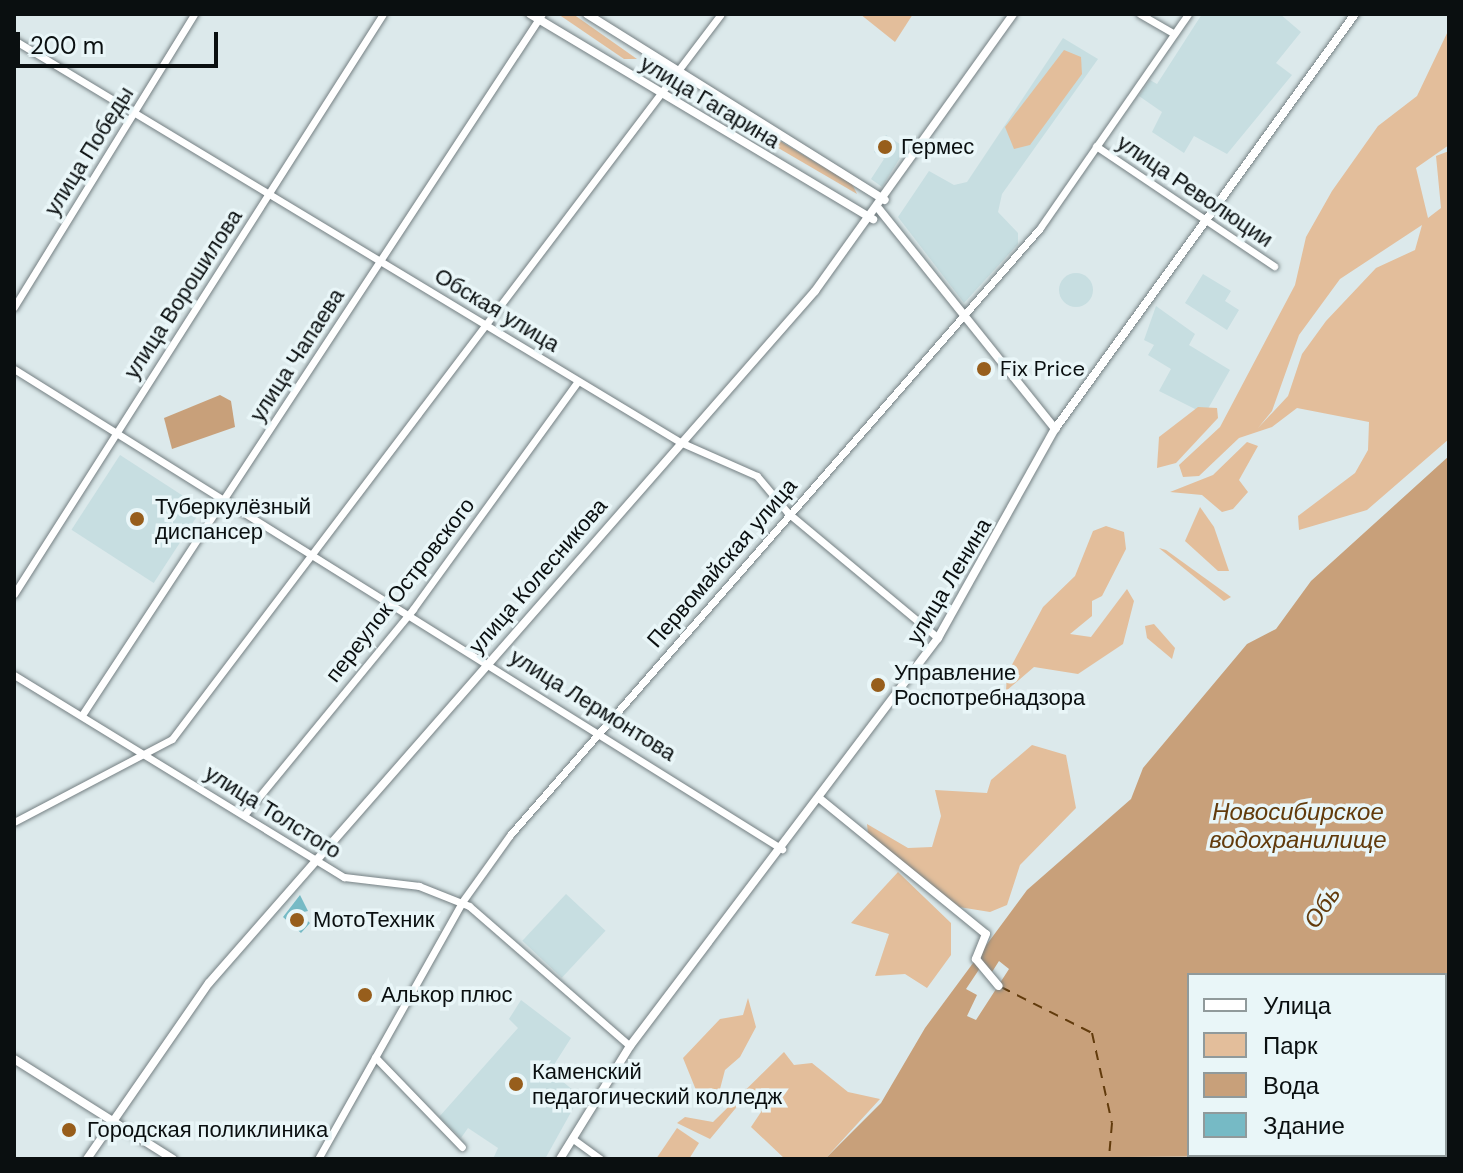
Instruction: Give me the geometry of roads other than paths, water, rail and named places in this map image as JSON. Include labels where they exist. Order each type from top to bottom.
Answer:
[{"type":"street","name":"улица Победы","points":[[14,307],[194,14]]},
{"type":"street","name":"улица Ворошилова","points":[[14,594],[383,14]]},
{"type":"street","name":"улица Гагарина","points":[[530,14],[540,17],[663,95],[873,219]]},
{"type":"street","name":"улица Гагарина","points":[[587,14],[885,200]]},
{"type":"street","points":[[14,822],[148,756],[172,739],[318,554],[490,327],[721,14]]},
{"type":"street","name":"улица Колесникова","points":[[87,1159],[209,983],[314,858],[873,219],[1013,14]]},
{"type":"street","points":[[1140,14],[1174,34]]},
{"type":"street","name":"Первомайская улица","points":[[318,1159],[462,902],[601,731],[788,513],[1040,228],[1188,14]]},
{"type":"street","name":"улица Ленина","points":[[560,1159],[630,1046],[782,849],[938,638],[1055,429],[1202,219],[1355,14]]},
{"type":"street","name":"улица Чапаева","points":[[82,715],[540,17]]},
{"type":"street","name":"Обская улица","points":[[14,40],[680,442],[757,476],[788,513],[938,638]]},
{"type":"street","name":"улица Революции","points":[[1096,146],[1274,266]]},
{"type":"street","points":[[879,209],[1055,429]]},
{"type":"street","name":"улица Лермонтова","points":[[14,369],[411,611],[782,849]]},
{"type":"street","name":"переулок Островского","points":[[244,815],[411,611],[578,381]]},
{"type":"street","name":"улица Толстого","points":[[14,675],[344,877],[419,886],[462,902],[630,1046]]},
{"type":"street","points":[[819,798],[986,934],[976,959],[999,986]]},
{"type":"street","points":[[375,1057],[462,1147]]},
{"type":"street","points":[[14,1059],[173,1159]]},
{"type":"street","points":[[573,1139],[601,1159]]},
{"type":"water","points":[[220,395],[231,401],[235,427],[172,449],[164,418]]},
{"type":"water","name":"Новосибирское водохранилище","points":[[1449,456],[1449,1131],[1447,1133],[1447,973],[1187,973],[1187,1157],[825,1159],[881,1103],[925,1028],[1027,890],[1131,799],[1143,768],[1247,644],[1276,629],[1311,581]]},
{"type":"place","name":"Гермес","points":[[885,147]]},
{"type":"place","name":"Fix Price","points":[[984,369]]},
{"type":"place","name":"Туберкулёзный диспансер","points":[[137,519]]},
{"type":"place","name":"Управление Роспотребнадзора","points":[[878,685]]},
{"type":"place","name":"МотоТехник","points":[[297,920]]},
{"type":"place","name":"Алькор плюс","points":[[365,995]]},
{"type":"place","name":"Каменский педагогический колледж","points":[[516,1084]]},
{"type":"place","name":"Городская поликлиника","points":[[69,1130]]},
{"type":"water label","name":"Обь","points":[[1322,907]]}]
